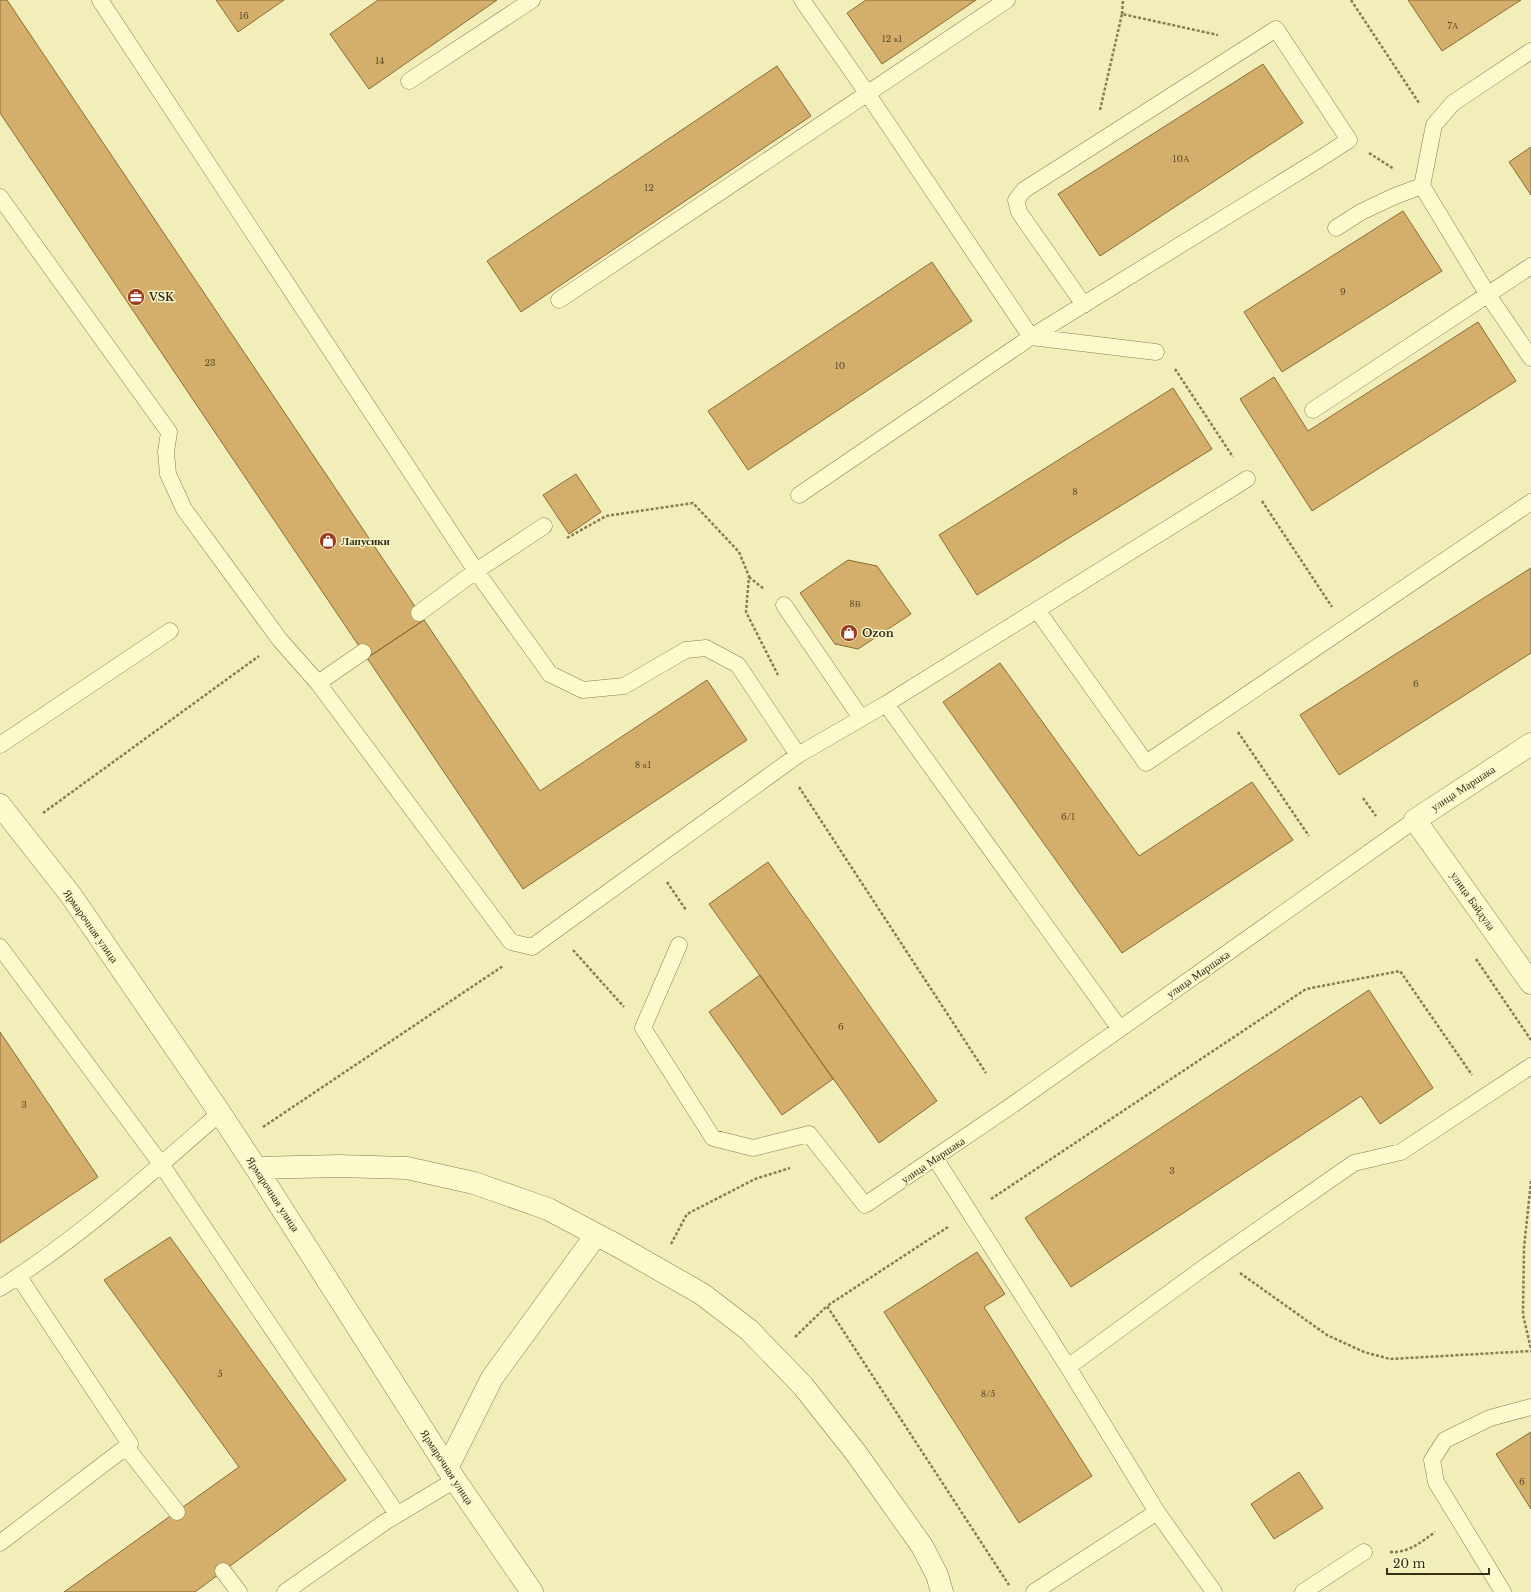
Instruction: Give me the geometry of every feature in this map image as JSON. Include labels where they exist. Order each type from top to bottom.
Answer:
[{"type":"street","name":"улица Маршака","points":[[1415,820],[1531,744]]},
{"type":"street","name":"Ярмарочная улица","points":[[0,805],[70,894],[220,1113],[451,1474],[532,1592]]},
{"type":"street","name":"улица Байдула","points":[[1415,820],[1531,983]]},
{"type":"street","points":[[256,1168],[339,1166],[407,1168],[474,1183],[548,1209],[702,1294],[749,1330],[813,1398],[856,1453],[922,1546],[934,1569],[942,1592]]},
{"type":"street","points":[[451,1474],[492,1378],[596,1235]]},
{"type":"lane","points":[[100,0],[476,571],[550,674],[583,690],[624,686],[686,650],[706,648],[738,665],[798,755]]},
{"type":"lane","points":[[409,81],[532,0]]},
{"type":"lane","points":[[802,0],[868,93],[1031,337],[1156,352]]},
{"type":"lane","points":[[559,300],[1007,0]]},
{"type":"lane","points":[[799,495],[1031,337],[1084,305],[1349,140],[1276,29],[1024,190],[1016,200],[1019,212],[1084,305]]},
{"type":"lane","points":[[1531,51],[1453,103],[1434,125],[1422,186],[1488,295],[1531,358]]},
{"type":"lane","points":[[1336,228],[1361,212],[1395,196],[1422,186]]},
{"type":"lane","points":[[0,196],[169,432],[166,452],[168,474],[184,509],[280,640],[318,683],[511,942],[532,947],[784,764],[886,704],[1247,479]]},
{"type":"lane","points":[[1312,410],[1531,266]]},
{"type":"lane","points":[[1037,610],[1146,763],[1531,502]]},
{"type":"lane","points":[[420,612],[476,571],[544,526]]},
{"type":"lane","points":[[784,605],[861,718]]},
{"type":"lane","points":[[0,745],[170,631]]},
{"type":"lane","points":[[318,683],[363,652]]},
{"type":"lane","points":[[886,704],[1120,1029]]},
{"type":"lane","name":"улица Маршака","points":[[826,1156],[865,1205],[1120,1029],[1415,820]]},
{"type":"lane","points":[[679,945],[643,1028],[713,1138],[753,1148],[809,1134],[826,1156]]},
{"type":"lane","points":[[0,947],[161,1164],[397,1514]]},
{"type":"lane","points":[[1068,1367],[1218,1258],[1354,1163],[1401,1152],[1531,1066]]},
{"type":"lane","points":[[0,1288],[19,1277],[56,1250],[161,1164],[220,1113]]},
{"type":"lane","points":[[935,1158],[1068,1367],[1157,1512],[1214,1592]]},
{"type":"lane","points":[[0,1543],[130,1444],[19,1277]]},
{"type":"lane","points":[[1503,1592],[1436,1482],[1432,1460],[1445,1440],[1490,1418],[1531,1407]]},
{"type":"lane","points":[[126,1447],[177,1512]]},
{"type":"lane","points":[[285,1592],[397,1514],[451,1474]]},
{"type":"lane","points":[[1034,1592],[1157,1512]]},
{"type":"lane","points":[[1303,1592],[1364,1552]]},
{"type":"lane","points":[[223,1571],[239,1592]]},
{"type":"path","points":[[1091,147],[1122,14],[1123,0]]},
{"type":"path","points":[[1351,0],[1434,125]]},
{"type":"path","points":[[1122,14],[1253,44]]},
{"type":"path","points":[[1349,140],[1422,186]]},
{"type":"path","points":[[1156,352],[1170,363],[1178,372],[1247,479],[1346,627]]},
{"type":"path","points":[[544,526],[566,539],[606,516],[693,503],[739,552],[749,576],[746,612],[781,680]]},
{"type":"path","points":[[20,830],[280,640]]},
{"type":"path","points":[[1224,710],[1309,836]]},
{"type":"path","points":[[784,764],[986,1073]]},
{"type":"path","points":[[651,860],[686,910]]},
{"type":"path","points":[[555,930],[643,1028]]},
{"type":"path","points":[[240,1143],[532,947]]},
{"type":"path","points":[[775,1357],[828,1306],[1306,989],[1400,971],[1486,1096]]},
{"type":"path","points":[[658,1269],[687,1214],[755,1179],[826,1156]]},
{"type":"path","points":[[1218,1258],[1328,1334],[1364,1352],[1390,1359],[1531,1350],[1523,1315],[1524,1248],[1531,1181]]},
{"type":"path","points":[[828,1306],[1009,1585]]},
{"type":"path","points":[[1364,1552],[1397,1553],[1411,1549],[1457,1516]]},
{"type":"building","points":[[0,0],[7,0],[424,620],[367,658],[0,113]]},
{"type":"building","points":[[216,0],[284,0],[238,32]]},
{"type":"building","points":[[378,0],[497,0],[369,89],[330,34]]},
{"type":"building","points":[[866,0],[976,0],[882,64],[847,13]]},
{"type":"building","points":[[1408,0],[1521,0],[1442,51]]},
{"type":"building","points":[[1263,64],[1303,123],[1100,256],[1058,194]]},
{"type":"building","points":[[777,66],[811,116],[521,312],[487,261]]},
{"type":"building","points":[[1531,147],[1531,195],[1509,162]]},
{"type":"building","points":[[1403,211],[1442,271],[1282,372],[1244,312]]},
{"type":"building","points":[[932,262],[972,321],[748,470],[708,411]]},
{"type":"building","points":[[1478,322],[1516,381],[1312,511],[1240,399],[1274,377],[1308,431]]},
{"type":"building","points":[[1173,388],[1212,449],[977,595],[939,535]]},
{"type":"building","points":[[576,474],[601,512],[569,534],[543,495]]},
{"type":"building","points":[[848,560],[877,566],[911,614],[858,649],[835,644],[800,593]]},
{"type":"building","points":[[1531,568],[1531,653],[1339,775],[1300,715]]},
{"type":"building","points":[[424,620],[540,791],[707,680],[747,740],[523,889],[367,658]]},
{"type":"building","points":[[1000,663],[1139,856],[1252,782],[1293,840],[1122,953],[943,702]]},
{"type":"building","points":[[768,862],[937,1101],[879,1143],[709,904]]},
{"type":"building","points":[[760,975],[833,1079],[782,1115],[709,1012]]},
{"type":"building","points":[[1369,990],[1433,1088],[1380,1124],[1361,1096],[1071,1287],[1025,1218]]},
{"type":"building","points":[[0,1032],[98,1177],[0,1243]]},
{"type":"building","points":[[170,1237],[346,1480],[195,1592],[64,1592],[239,1467],[104,1280]]},
{"type":"building","points":[[977,1252],[1005,1294],[984,1307],[1092,1476],[1019,1523],[884,1312]]},
{"type":"building","points":[[1531,1432],[1531,1509],[1496,1454]]},
{"type":"building","points":[[1299,1472],[1323,1508],[1274,1539],[1251,1504]]},
{"type":"place","name":"VSK","points":[[136,297]]},
{"type":"place","name":"Лапусики","points":[[328,541]]},
{"type":"place","name":"Ozon","points":[[849,633]]}]
